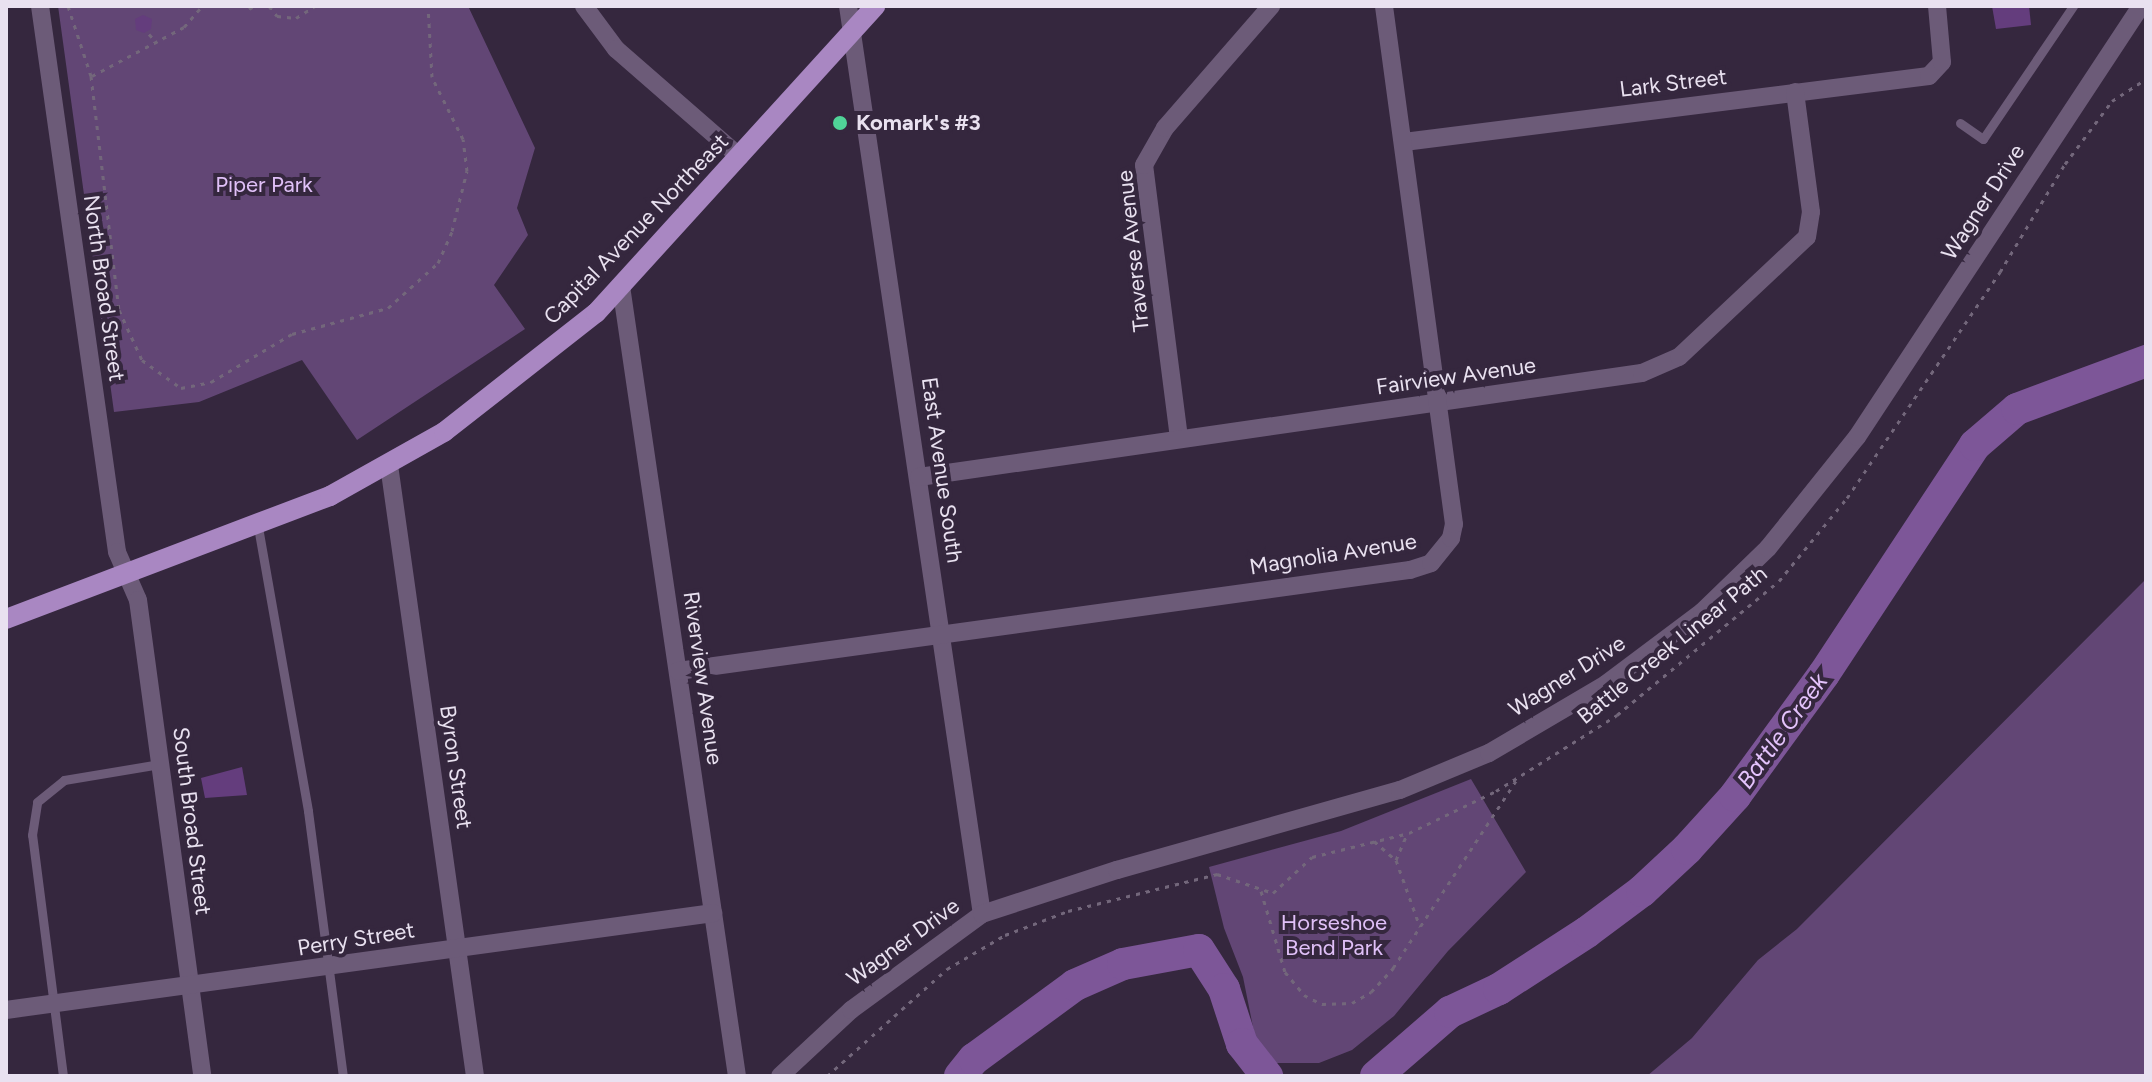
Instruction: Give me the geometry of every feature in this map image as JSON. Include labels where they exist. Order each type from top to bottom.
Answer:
[{"type":"main road","name":"Capital Avenue Northeast","points":[[6,619],[258,527],[389,465],[511,384],[621,286],[875,6]]},
{"type":"street","name":"North Broad Street","points":[[40,6],[117,552],[127,574]]},
{"type":"street","points":[[584,6],[616,49],[740,157]]},
{"type":"street","name":"East Avenue South","points":[[848,6],[982,914]]},
{"type":"street","name":"Traverse Avenue","points":[[1179,438],[1144,165],[1165,128],[1271,6]]},
{"type":"street","name":"Magnolia Avenue","points":[[678,671],[940,632],[1410,570],[1431,563],[1451,538],[1454,524],[1384,6]]},
{"type":"street","name":"Lark Street","points":[[1404,142],[1929,76],[1942,62],[1937,6]]},
{"type":"street","name":"Wagner Drive","points":[[780,1076],[851,1010],[982,914],[1117,870],[1400,790],[1489,753],[1606,684],[1702,612],[1768,548],[1857,437],[2141,6]]},
{"type":"street","name":"Fairview Avenue","points":[[919,477],[1642,373],[1679,357],[1807,237],[1811,212],[1795,92]]},
{"type":"street","name":"Riverview Avenue","points":[[621,286],[737,1076]]},
{"type":"street","name":"Byron Street","points":[[389,465],[475,1076]]},
{"type":"street","name":"South Broad Street","points":[[127,574],[138,600],[202,1076]]},
{"type":"street","name":"Perry Street","points":[[6,1010],[713,913]]},
{"type":"lane","points":[[1960,123],[1983,139],[2073,6]]},
{"type":"lane","points":[[258,527],[308,811],[343,1076]]},
{"type":"lane","points":[[63,1076],[32,835],[37,802],[64,780],[160,764]]},
{"type":"path","points":[[68,6],[91,76],[119,310],[129,339],[142,360],[181,388],[211,382],[292,334],[388,308],[438,263],[452,231],[467,171],[463,139],[432,77],[428,6]]},
{"type":"path","points":[[91,76],[157,44],[184,27],[202,6]]},
{"type":"path","points":[[249,9],[254,6]]},
{"type":"path","points":[[269,6],[277,16],[296,18],[315,6]]},
{"type":"path","points":[[149,34],[157,44]]},
{"type":"path","name":"Battle Creek Linear Path","points":[[1261,891],[1273,893],[1312,857],[1407,834],[1518,778],[1617,715],[1779,581],[1847,498],[2000,272],[2065,164],[2112,101],[2146,79]]},
{"type":"path","points":[[827,1076],[947,969],[1005,935],[1068,911],[1217,874],[1261,891],[1285,972],[1304,995],[1322,1004],[1341,1007],[1371,992],[1420,927],[1518,778]]},
{"type":"path","points":[[1396,860],[1407,834]]},
{"type":"path","points":[[1374,841],[1396,860],[1420,927]]},
{"type":"green space","name":"Piper Park","points":[[58,6],[468,6],[535,148],[517,208],[528,235],[494,285],[525,329],[357,440],[302,360],[199,402],[114,412]]},
{"type":"green space","points":[[2146,579],[2146,1076],[1647,1076],[1692,1038],[1758,960],[1797,929]]},
{"type":"green space","name":"Horseshoe Bend Park","points":[[1471,779],[1526,872],[1448,951],[1394,1016],[1352,1050],[1319,1063],[1276,1063],[1258,1052],[1243,977],[1224,928],[1209,867],[1341,831]]},
{"type":"building","points":[[1992,6],[2029,6],[2031,25],[1996,29]]},
{"type":"building","points":[[143,15],[152,19],[151,29],[144,33],[136,30],[135,19]]},
{"type":"building","points":[[242,767],[247,795],[205,798],[201,778]]},
{"type":"waterway","name":"Battle Creek","points":[[1376,1076],[1450,1012],[1499,989],[1587,932],[1642,891],[1687,849],[1735,796],[1824,674],[1975,445],[2017,409],[2146,361]]},
{"type":"waterway","name":"Battle Creek","points":[[960,1076],[974,1059],[1075,985],[1123,964],[1199,950],[1224,989],[1242,1044],[1267,1076]]},
{"type":"place","name":"Komark's #3","points":[[840,123]]}]
